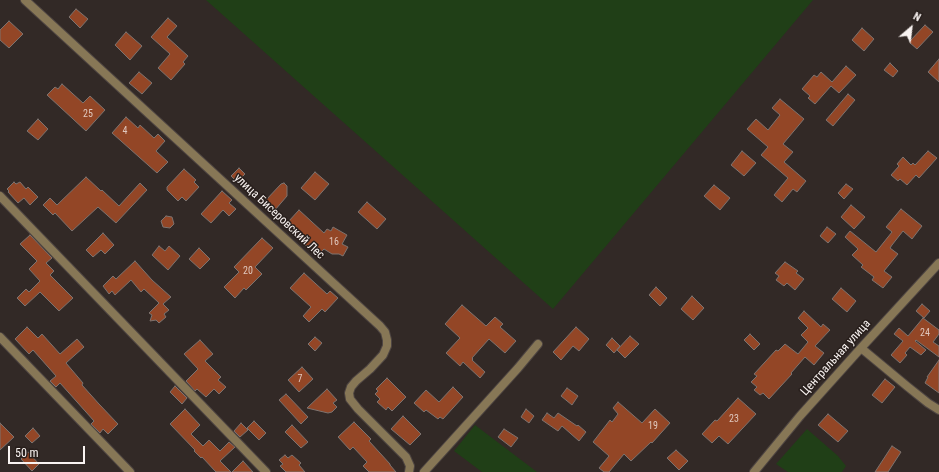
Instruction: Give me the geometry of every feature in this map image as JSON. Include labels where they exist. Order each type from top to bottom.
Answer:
[{"type":"street","name":"улица Бисеровский Лес","points":[[26,0],[385,332],[387,346],[383,355],[356,381],[351,387],[349,393],[350,398],[358,409],[406,457],[410,466],[409,472]]},
{"type":"street","points":[[0,196],[266,472]]},
{"type":"street","name":"Центральная улица","points":[[754,472],[800,416],[939,263]]},
{"type":"street","points":[[0,337],[130,472]]},
{"type":"street","points":[[424,472],[538,344]]},
{"type":"street","points":[[861,348],[928,403],[939,410]]},
{"type":"green space","points":[[206,0],[813,0],[553,309]]},
{"type":"green space","points":[[475,425],[537,472],[482,472],[454,451]]},
{"type":"green space","points":[[807,429],[838,456],[846,466],[842,472],[788,472],[776,464]]},
{"type":"building","points":[[76,9],[88,19],[80,28],[69,17]]},
{"type":"building","points":[[168,18],[177,26],[167,37],[188,56],[183,62],[185,64],[171,80],[158,68],[170,54],[151,37]]},
{"type":"building","points":[[9,21],[23,34],[9,48],[0,40],[0,30]]},
{"type":"building","points":[[925,25],[933,32],[917,49],[909,42]]},
{"type":"building","points":[[862,28],[874,39],[864,51],[852,40]]},
{"type":"building","points":[[126,32],[142,46],[130,60],[115,45]]},
{"type":"building","points":[[939,59],[939,82],[928,72]]},
{"type":"building","points":[[890,63],[898,71],[893,77],[884,70]]},
{"type":"building","points":[[846,66],[856,75],[839,93],[831,86],[815,104],[808,98],[810,96],[802,89],[814,75],[817,77],[821,72],[832,82]]},
{"type":"building","points":[[139,72],[152,83],[142,94],[129,83]]},
{"type":"building","points":[[62,84],[83,103],[90,96],[105,110],[86,131],[47,95],[55,87],[58,89]]},
{"type":"building","points":[[848,94],[855,100],[833,126],[826,120]]},
{"type":"building","points":[[780,99],[804,119],[783,144],[793,152],[784,162],[806,181],[797,192],[793,189],[782,202],[774,195],[788,178],[761,155],[768,147],[747,129],[756,119],[768,130],[780,115],[772,108]]},
{"type":"building","points":[[126,117],[138,128],[140,125],[154,138],[158,134],[165,141],[156,151],[168,162],[157,173],[112,133]]},
{"type":"building","points":[[38,119],[48,129],[38,140],[27,131]]},
{"type":"building","points":[[742,151],[756,163],[744,176],[731,165]]},
{"type":"building","points":[[928,151],[937,158],[919,178],[916,175],[907,185],[900,179],[898,181],[891,175],[899,166],[897,164],[903,157],[911,165],[913,163],[915,165]]},
{"type":"building","points":[[239,168],[245,174],[237,182],[231,176]]},
{"type":"building","points":[[184,169],[196,180],[194,182],[199,187],[186,201],[182,197],[178,201],[167,190],[167,187]]},
{"type":"building","points":[[315,172],[329,184],[315,200],[301,188]]},
{"type":"building","points":[[86,177],[119,206],[140,183],[147,190],[116,223],[98,207],[72,231],[55,213],[53,215],[43,205],[50,198],[57,205]]},
{"type":"building","points":[[14,182],[16,184],[20,182],[26,189],[28,187],[38,197],[30,205],[24,198],[18,203],[7,189]]},
{"type":"building","points":[[284,183],[287,186],[287,196],[275,210],[265,201],[281,184]]},
{"type":"building","points":[[846,184],[853,189],[844,199],[838,193]]},
{"type":"building","points":[[714,185],[730,198],[720,210],[704,196]]},
{"type":"building","points":[[222,191],[232,200],[229,203],[236,209],[229,216],[223,210],[211,223],[201,214]]},
{"type":"building","points":[[367,202],[386,219],[377,229],[358,212]]},
{"type":"building","points":[[851,205],[865,217],[854,229],[841,217]]},
{"type":"building","points":[[901,209],[922,226],[912,239],[903,231],[890,248],[898,254],[884,271],[892,277],[883,288],[872,280],[874,277],[861,267],[863,265],[852,255],[858,249],[845,237],[850,231],[876,252],[892,232],[886,227]]},
{"type":"building","points":[[299,210],[324,233],[327,229],[331,231],[333,227],[347,235],[342,244],[348,247],[343,256],[339,254],[332,254],[324,249],[317,256],[295,235],[299,231],[288,222]]},
{"type":"building","points":[[166,216],[172,217],[174,224],[170,228],[163,227],[161,221]]},
{"type":"building","points":[[827,227],[836,234],[828,243],[820,236]]},
{"type":"building","points":[[103,233],[114,245],[105,254],[101,250],[93,257],[86,250]]},
{"type":"building","points":[[30,235],[52,258],[46,263],[54,271],[50,275],[73,298],[59,311],[40,292],[25,306],[17,298],[26,289],[29,292],[40,281],[29,269],[37,261],[20,244]]},
{"type":"building","points":[[262,238],[273,248],[255,267],[262,274],[246,290],[244,288],[235,298],[224,287],[239,272],[234,267]]},
{"type":"building","points":[[159,246],[165,251],[169,246],[180,256],[168,270],[152,255]]},
{"type":"building","points":[[199,248],[210,259],[200,269],[189,259]]},
{"type":"building","points":[[135,261],[152,280],[171,297],[163,304],[169,310],[164,314],[166,317],[159,323],[156,320],[150,321],[152,315],[149,313],[159,303],[144,289],[141,292],[131,280],[115,295],[112,291],[109,294],[103,286],[113,276],[116,279]]},
{"type":"building","points":[[785,262],[798,271],[796,273],[804,279],[795,290],[787,283],[784,286],[776,280],[779,276],[775,273]]},
{"type":"building","points":[[304,273],[327,294],[330,291],[338,298],[325,312],[322,309],[309,322],[303,316],[311,307],[290,288]]},
{"type":"building","points":[[656,287],[667,298],[660,306],[649,295]]},
{"type":"building","points":[[841,288],[856,301],[847,312],[832,299]]},
{"type":"building","points":[[692,296],[704,308],[693,320],[681,309]]},
{"type":"building","points":[[922,304],[930,311],[924,318],[916,311]]},
{"type":"building","points":[[462,305],[486,326],[495,317],[503,324],[500,327],[516,341],[505,353],[489,339],[472,358],[472,360],[485,372],[480,378],[463,362],[460,366],[446,353],[460,338],[445,324]]},
{"type":"building","points":[[804,311],[821,327],[823,324],[830,330],[815,346],[824,353],[814,365],[805,357],[769,399],[763,393],[760,395],[754,390],[757,387],[751,382],[757,376],[754,374],[776,350],[778,351],[785,344],[798,354],[808,342],[801,335],[808,328],[798,318]]},
{"type":"building","points":[[923,318],[939,330],[939,334],[933,342],[939,346],[939,357],[916,340],[915,341],[926,350],[921,355],[910,347],[905,353],[907,355],[900,363],[891,355],[903,341],[894,334],[899,328],[908,336]]},
{"type":"building","points":[[27,327],[38,338],[42,334],[60,354],[77,339],[84,347],[66,363],[83,383],[82,385],[118,424],[108,434],[103,429],[100,433],[91,424],[94,421],[60,383],[56,387],[50,381],[56,376],[33,350],[29,354],[15,339]]},
{"type":"building","points":[[576,327],[589,339],[579,351],[573,346],[561,360],[553,352]]},
{"type":"building","points":[[750,334],[760,344],[754,350],[744,340]]},
{"type":"building","points":[[630,336],[639,344],[625,358],[617,350]]},
{"type":"building","points":[[315,337],[322,343],[315,351],[308,344]]},
{"type":"building","points":[[612,338],[620,346],[614,353],[606,345]]},
{"type":"building","points":[[200,340],[213,354],[205,361],[221,377],[218,380],[226,387],[219,394],[214,389],[206,397],[197,389],[195,391],[186,381],[198,369],[184,354]]},
{"type":"building","points":[[939,360],[939,393],[925,383],[927,377]]},
{"type":"building","points":[[302,367],[313,379],[299,392],[288,380]]},
{"type":"building","points":[[387,378],[406,397],[392,411],[388,407],[386,410],[377,402],[380,399],[375,394],[378,391],[376,389]]},
{"type":"building","points":[[885,379],[895,387],[882,403],[872,395]]},
{"type":"building","points":[[175,386],[187,398],[182,404],[170,392]]},
{"type":"building","points":[[453,387],[463,397],[443,419],[440,417],[438,419],[426,410],[424,412],[414,403],[426,390],[439,402]]},
{"type":"building","points":[[567,388],[578,396],[572,405],[561,396]]},
{"type":"building","points":[[327,389],[337,400],[333,403],[337,407],[332,412],[328,413],[307,408]]},
{"type":"building","points":[[286,394],[308,417],[301,424],[279,400]]},
{"type":"building","points":[[738,398],[756,414],[728,444],[719,436],[712,443],[702,434],[715,420],[717,421]]},
{"type":"building","points":[[618,402],[642,423],[655,409],[670,423],[652,443],[651,442],[631,461],[624,454],[609,472],[604,472],[599,468],[609,456],[593,442],[610,420],[612,422],[618,414],[613,408]]},
{"type":"building","points":[[185,409],[200,425],[191,434],[203,446],[209,440],[220,451],[229,442],[235,447],[220,461],[231,472],[216,472],[194,451],[195,450],[170,424]]},
{"type":"building","points":[[526,409],[534,416],[529,423],[521,417]]},
{"type":"building","points":[[547,413],[554,418],[558,413],[577,426],[578,425],[586,432],[579,441],[562,426],[558,431],[542,420]]},
{"type":"building","points":[[828,414],[848,431],[838,442],[818,425]]},
{"type":"building","points":[[403,416],[421,434],[410,445],[391,429]]},
{"type":"building","points":[[254,421],[266,433],[259,440],[247,428]]},
{"type":"building","points":[[354,422],[371,439],[369,441],[396,472],[369,472],[363,466],[367,462],[353,447],[350,450],[338,437]]},
{"type":"building","points":[[0,423],[14,437],[0,450]]},
{"type":"building","points":[[241,423],[248,430],[240,437],[234,431]]},
{"type":"building","points":[[292,425],[308,442],[301,448],[285,432]]},
{"type":"building","points":[[33,428],[40,436],[32,443],[25,436]]},
{"type":"building","points":[[504,429],[518,438],[511,447],[498,437]]},
{"type":"building","points":[[892,446],[901,452],[888,472],[875,472]]},
{"type":"building","points":[[676,450],[688,461],[679,470],[667,458]]},
{"type":"building","points":[[28,452],[39,464],[32,471],[21,459]]},
{"type":"building","points":[[285,455],[288,458],[292,455],[301,463],[299,465],[305,472],[286,472],[280,466],[283,464],[279,460]]},
{"type":"building","points":[[243,461],[253,472],[232,472]]}]
